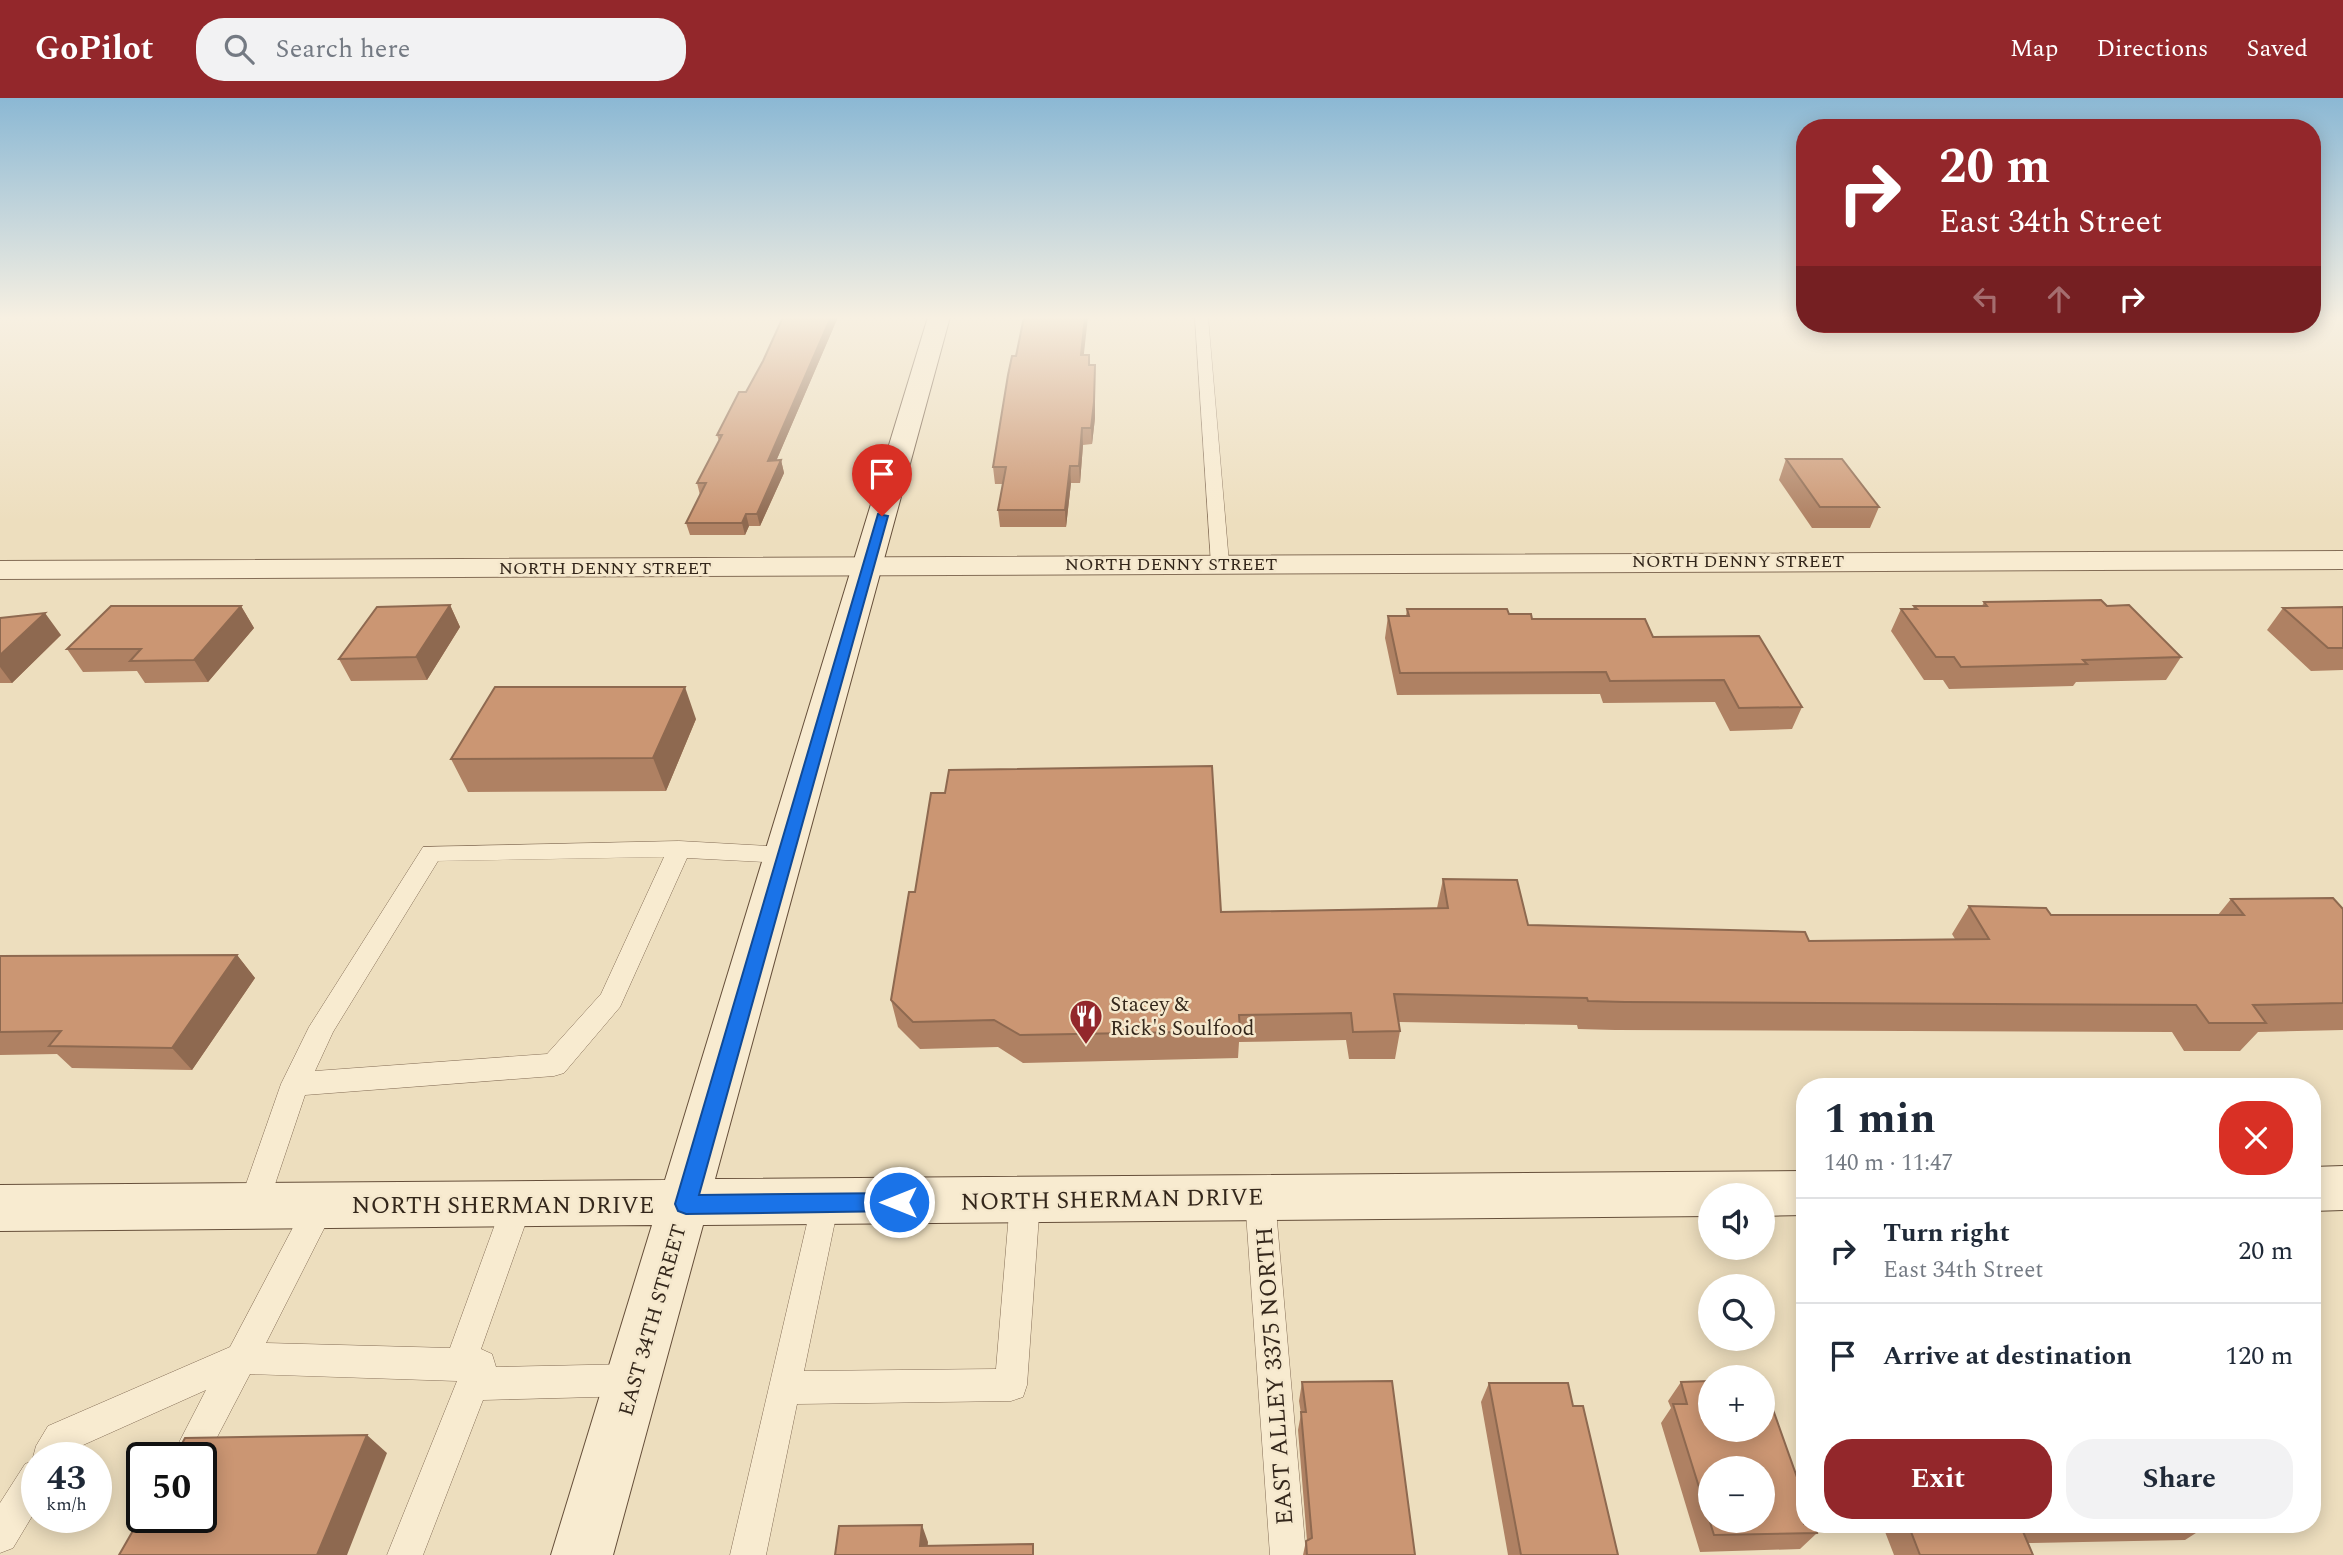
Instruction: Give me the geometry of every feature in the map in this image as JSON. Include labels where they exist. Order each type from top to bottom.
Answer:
[{"type":"main road","name":"EAST 34TH STREET","points":[[582,1555],[686,1204],[920,385]]},
{"type":"main road","name":"NORTH DENNY STREET","points":[[0,570],[2343,560]]},
{"type":"main road","points":[[2321,1189],[2343,1188]]},
{"type":"main road","name":"NORTH SHERMAN DRIVE","points":[[0,1208],[1796,1193]]},
{"type":"lane","points":[[1206,385],[1220,563]]},
{"type":"lane","points":[[295,1084],[554,1065],[611,999],[679,849]]},
{"type":"lane","points":[[253,1207],[295,1084],[340,997],[430,853],[679,849],[786,855]]},
{"type":"lane","name":"EAST ALLEY 3375 NORTH","points":[[1260,1198],[1288,1555]]},
{"type":"lane","points":[[784,1388],[1011,1385],[1025,1201]]},
{"type":"lane","points":[[748,1555],[824,1202]]},
{"type":"lane","points":[[405,1555],[466,1374],[517,1205]]},
{"type":"lane","points":[[196,1442],[320,1207]]},
{"type":"lane","points":[[58,1442],[60,1438],[241,1358],[466,1374],[634,1380]]},
{"type":"lane","points":[[0,1535],[21,1502]]},
{"type":"building","points":[[750,385],[801,385],[768,461],[781,460],[757,514],[746,514],[742,523],[686,523],[706,483],[697,483],[722,435],[717,435],[739,392],[746,392]]},
{"type":"building","points":[[1006,385],[1094,385],[1091,428],[1082,428],[1079,466],[1070,466],[1065,510],[998,510],[1006,467],[993,467]]},
{"type":"building","points":[[1786,459],[1842,459],[1879,507],[1820,507]]},
{"type":"building","points":[[2101,600],[2107,606],[2129,605],[2181,657],[2083,660],[2087,664],[1961,667],[1954,657],[1936,657],[1901,609],[1917,609],[1914,606],[1987,606],[1984,602]]},
{"type":"building","points":[[450,605],[416,657],[339,659],[377,607]]},
{"type":"building","points":[[111,606],[241,606],[194,660],[130,661],[141,649],[67,649]]},
{"type":"building","points":[[2343,607],[2343,648],[2328,648],[2283,608]]},
{"type":"building","points":[[1407,609],[1507,609],[1509,614],[1531,614],[1532,619],[1645,619],[1653,637],[1759,636],[1802,707],[1739,708],[1724,680],[1610,681],[1606,672],[1400,673],[1388,616],[1409,616]]},
{"type":"building","points":[[45,613],[0,655],[0,618]]},
{"type":"building","points":[[495,687],[685,687],[653,758],[451,759]]},
{"type":"building","points":[[1212,766],[1221,912],[1448,908],[1443,879],[1517,880],[1528,925],[1805,932],[1809,941],[1989,939],[1969,906],[2046,908],[2051,915],[2244,915],[2231,899],[2333,898],[2343,909],[2343,1003],[2253,1005],[2266,1023],[2209,1023],[2196,1005],[1625,1002],[1588,1001],[1587,998],[1394,994],[1400,1031],[1353,1032],[1351,1013],[1239,1015],[1240,1031],[1020,1035],[994,1020],[913,1022],[891,1000],[909,892],[915,892],[931,793],[945,793],[949,770]]},
{"type":"building","points":[[237,955],[172,1048],[49,1046],[61,1031],[0,1032],[0,956]]},
{"type":"building","points":[[1392,1381],[1415,1555],[1307,1555],[1306,1541],[1312,1538],[1301,1412],[1306,1412],[1302,1382]]},
{"type":"building","points":[[1698,1381],[1698,1442],[1775,1442],[1775,1415],[1796,1474],[1796,1533],[1817,1533],[1714,1535],[1775,1533],[1775,1456],[1698,1456],[1698,1484],[1673,1404],[1687,1404],[1681,1382]]},
{"type":"building","points":[[1489,1383],[1568,1383],[1573,1406],[1583,1406],[1618,1555],[1521,1555]]},
{"type":"building","points":[[367,1435],[317,1555],[119,1555],[132,1533],[217,1533],[217,1442],[183,1442],[185,1438]]},
{"type":"building","points":[[922,1525],[920,1546],[1033,1544],[1033,1555],[835,1555],[839,1526]]},
{"type":"building","points":[[1911,1533],[2024,1533],[2033,1555],[1920,1555]]},
{"type":"place","name":"Stacey & Rick's Soulfood","points":[[1086,1046]]},
{"type":"route","points":[[882,516],[686,1204],[899,1202]]}]
